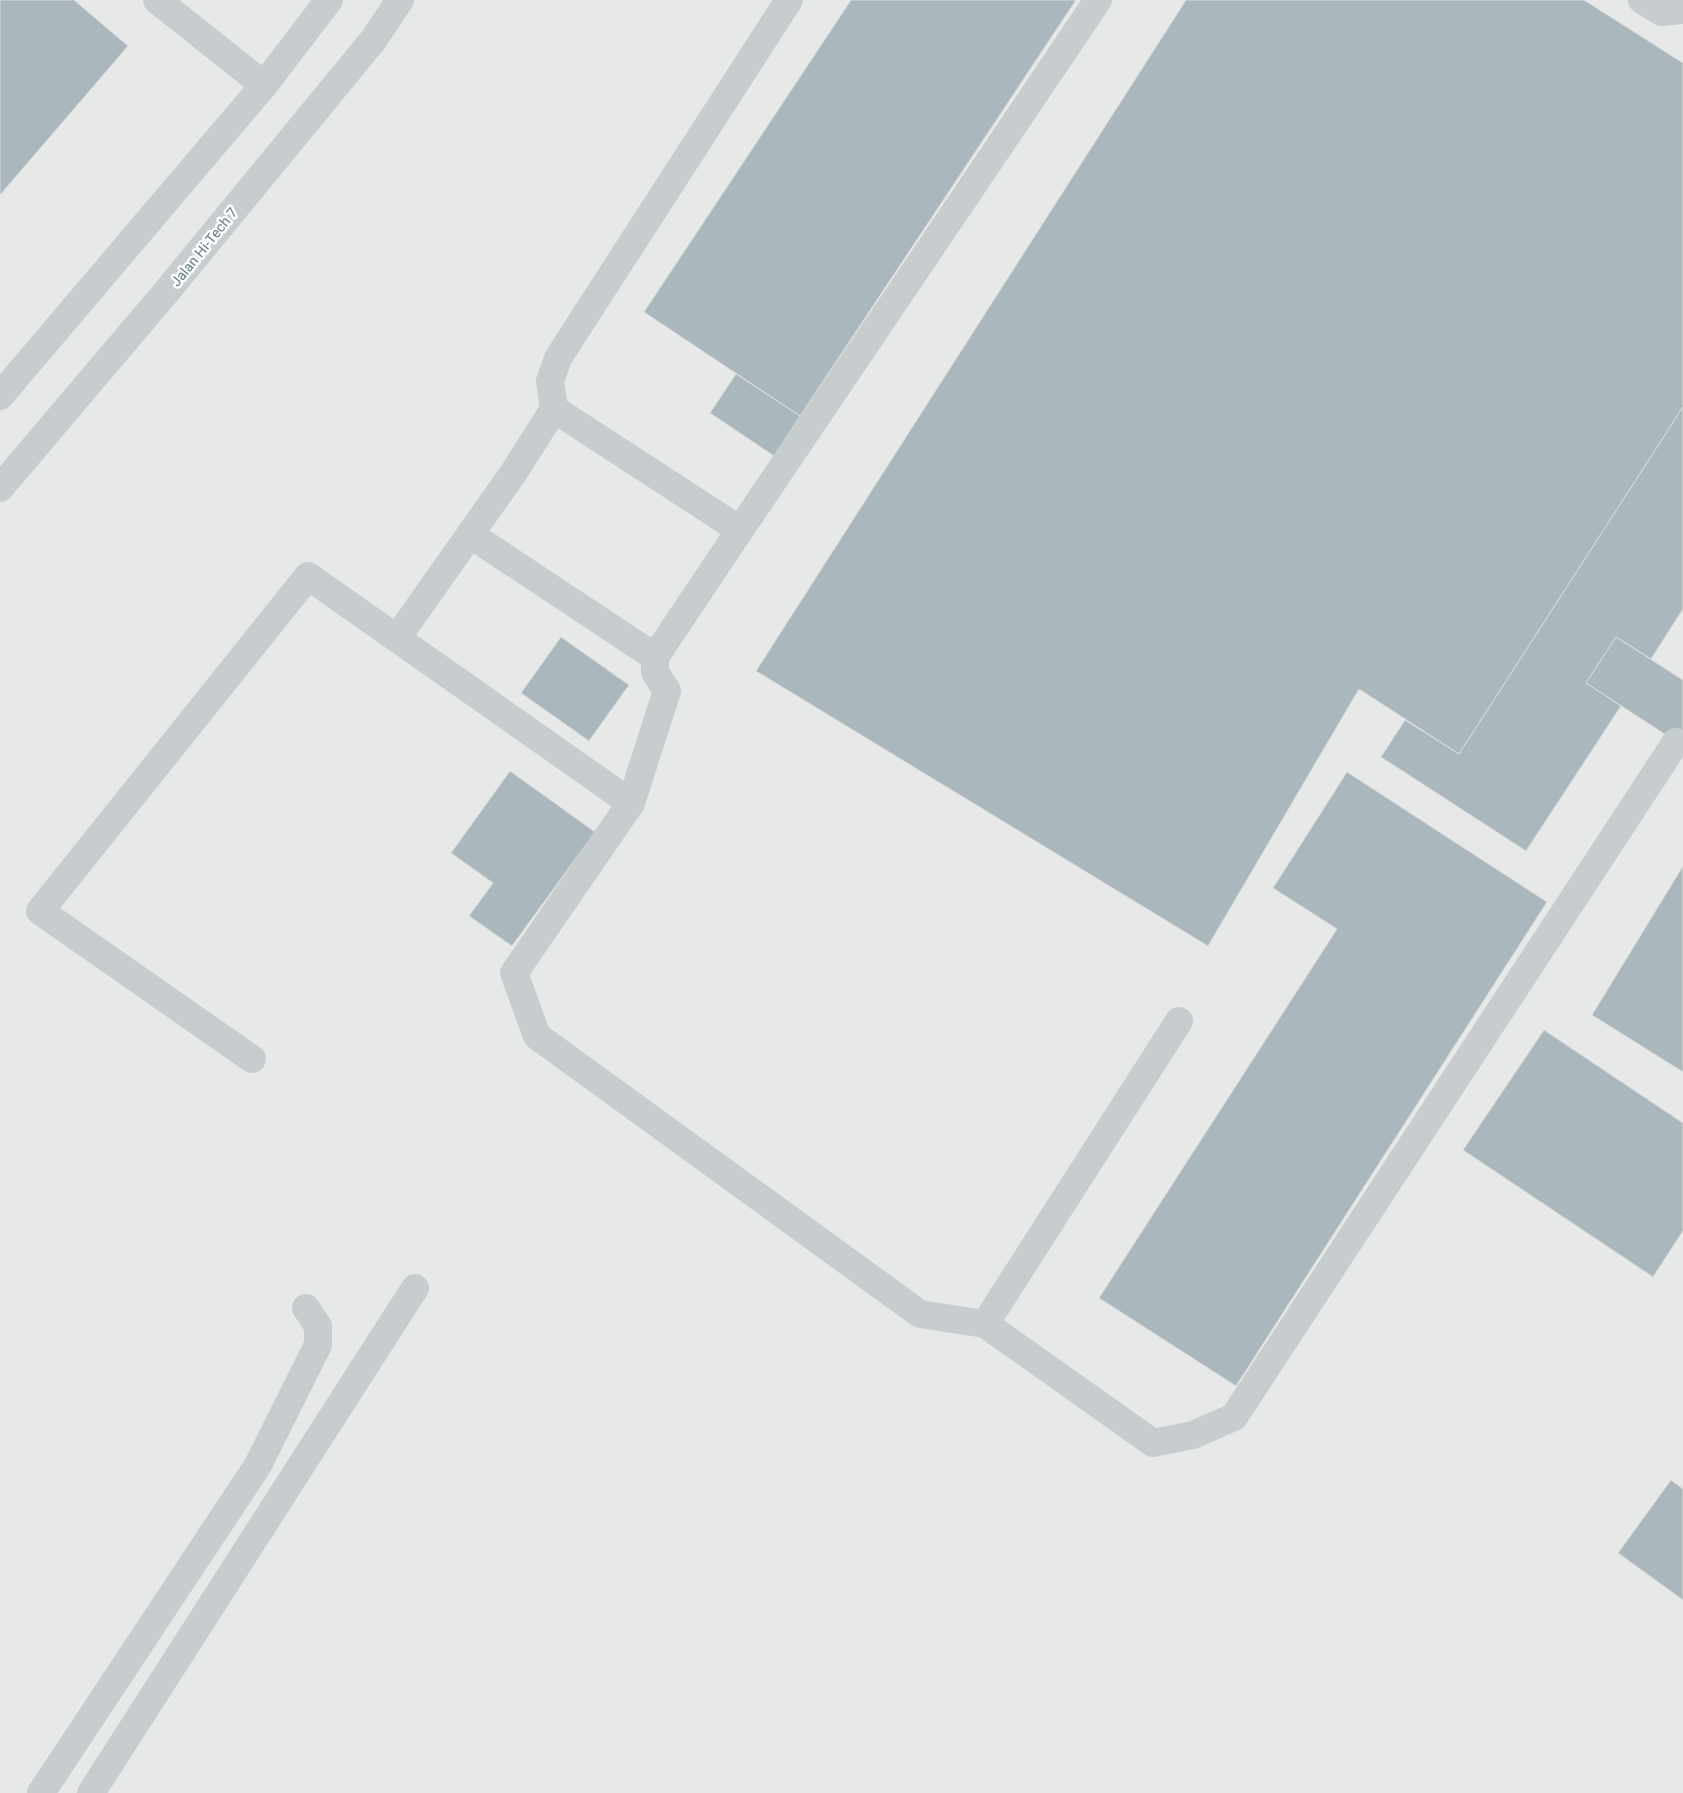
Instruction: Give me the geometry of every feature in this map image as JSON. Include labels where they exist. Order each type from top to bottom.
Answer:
[{"type":"street","points":[[157,0],[264,85]]},
{"type":"street","points":[[0,396],[264,85],[329,0]]},
{"type":"street","name":"Jalan Hi-Tech 7","points":[[0,488],[186,268],[374,39],[400,0]]},
{"type":"street","points":[[397,638],[514,472],[554,409],[550,380],[558,358],[789,0]]},
{"type":"street","points":[[1098,0],[655,657],[655,672],[667,691],[630,803],[514,973],[537,1036],[920,1314],[985,1324],[1153,1443],[1193,1435],[1234,1417],[1676,742]]},
{"type":"street","points":[[1642,0],[1662,12],[1683,10]]},
{"type":"street","points":[[554,409],[740,530]]},
{"type":"street","points":[[471,534],[655,657]]},
{"type":"street","points":[[252,1059],[40,911],[308,576],[630,803]]},
{"type":"street","points":[[985,1324],[1179,1021]]},
{"type":"street","points":[[92,1793],[415,1288]]},
{"type":"street","points":[[41,1793],[258,1465],[318,1345],[318,1326],[306,1308]]},
{"type":"shaded area","points":[[0,0],[1683,0],[1683,1793],[0,1793]]},
{"type":"building","points":[[0,0],[74,0],[128,46],[0,195]]},
{"type":"building","points":[[851,0],[1076,0],[800,416],[644,312]]},
{"type":"building","points":[[1186,0],[1584,0],[1683,63],[1683,407],[1459,754],[1359,689],[1208,946],[756,671]]},
{"type":"building","points":[[736,374],[800,416],[774,456],[710,413]]},
{"type":"building","points":[[1683,407],[1683,609],[1651,659],[1616,637],[1586,683],[1621,706],[1526,851],[1381,757],[1405,720],[1459,754]]},
{"type":"building","points":[[561,637],[629,685],[589,741],[521,693]]},
{"type":"building","points":[[1616,637],[1683,680],[1683,746],[1586,683]]},
{"type":"building","points":[[510,771],[595,832],[512,946],[469,916],[493,883],[451,853]]},
{"type":"building","points":[[1347,772],[1547,902],[1236,1386],[1099,1298],[1337,929],[1273,888]]},
{"type":"building","points":[[1683,866],[1683,1072],[1592,1015]]},
{"type":"building","points":[[1544,1030],[1683,1123],[1683,1231],[1653,1277],[1463,1150]]},
{"type":"building","points":[[1671,1480],[1683,1489],[1683,1600],[1618,1553]]}]
